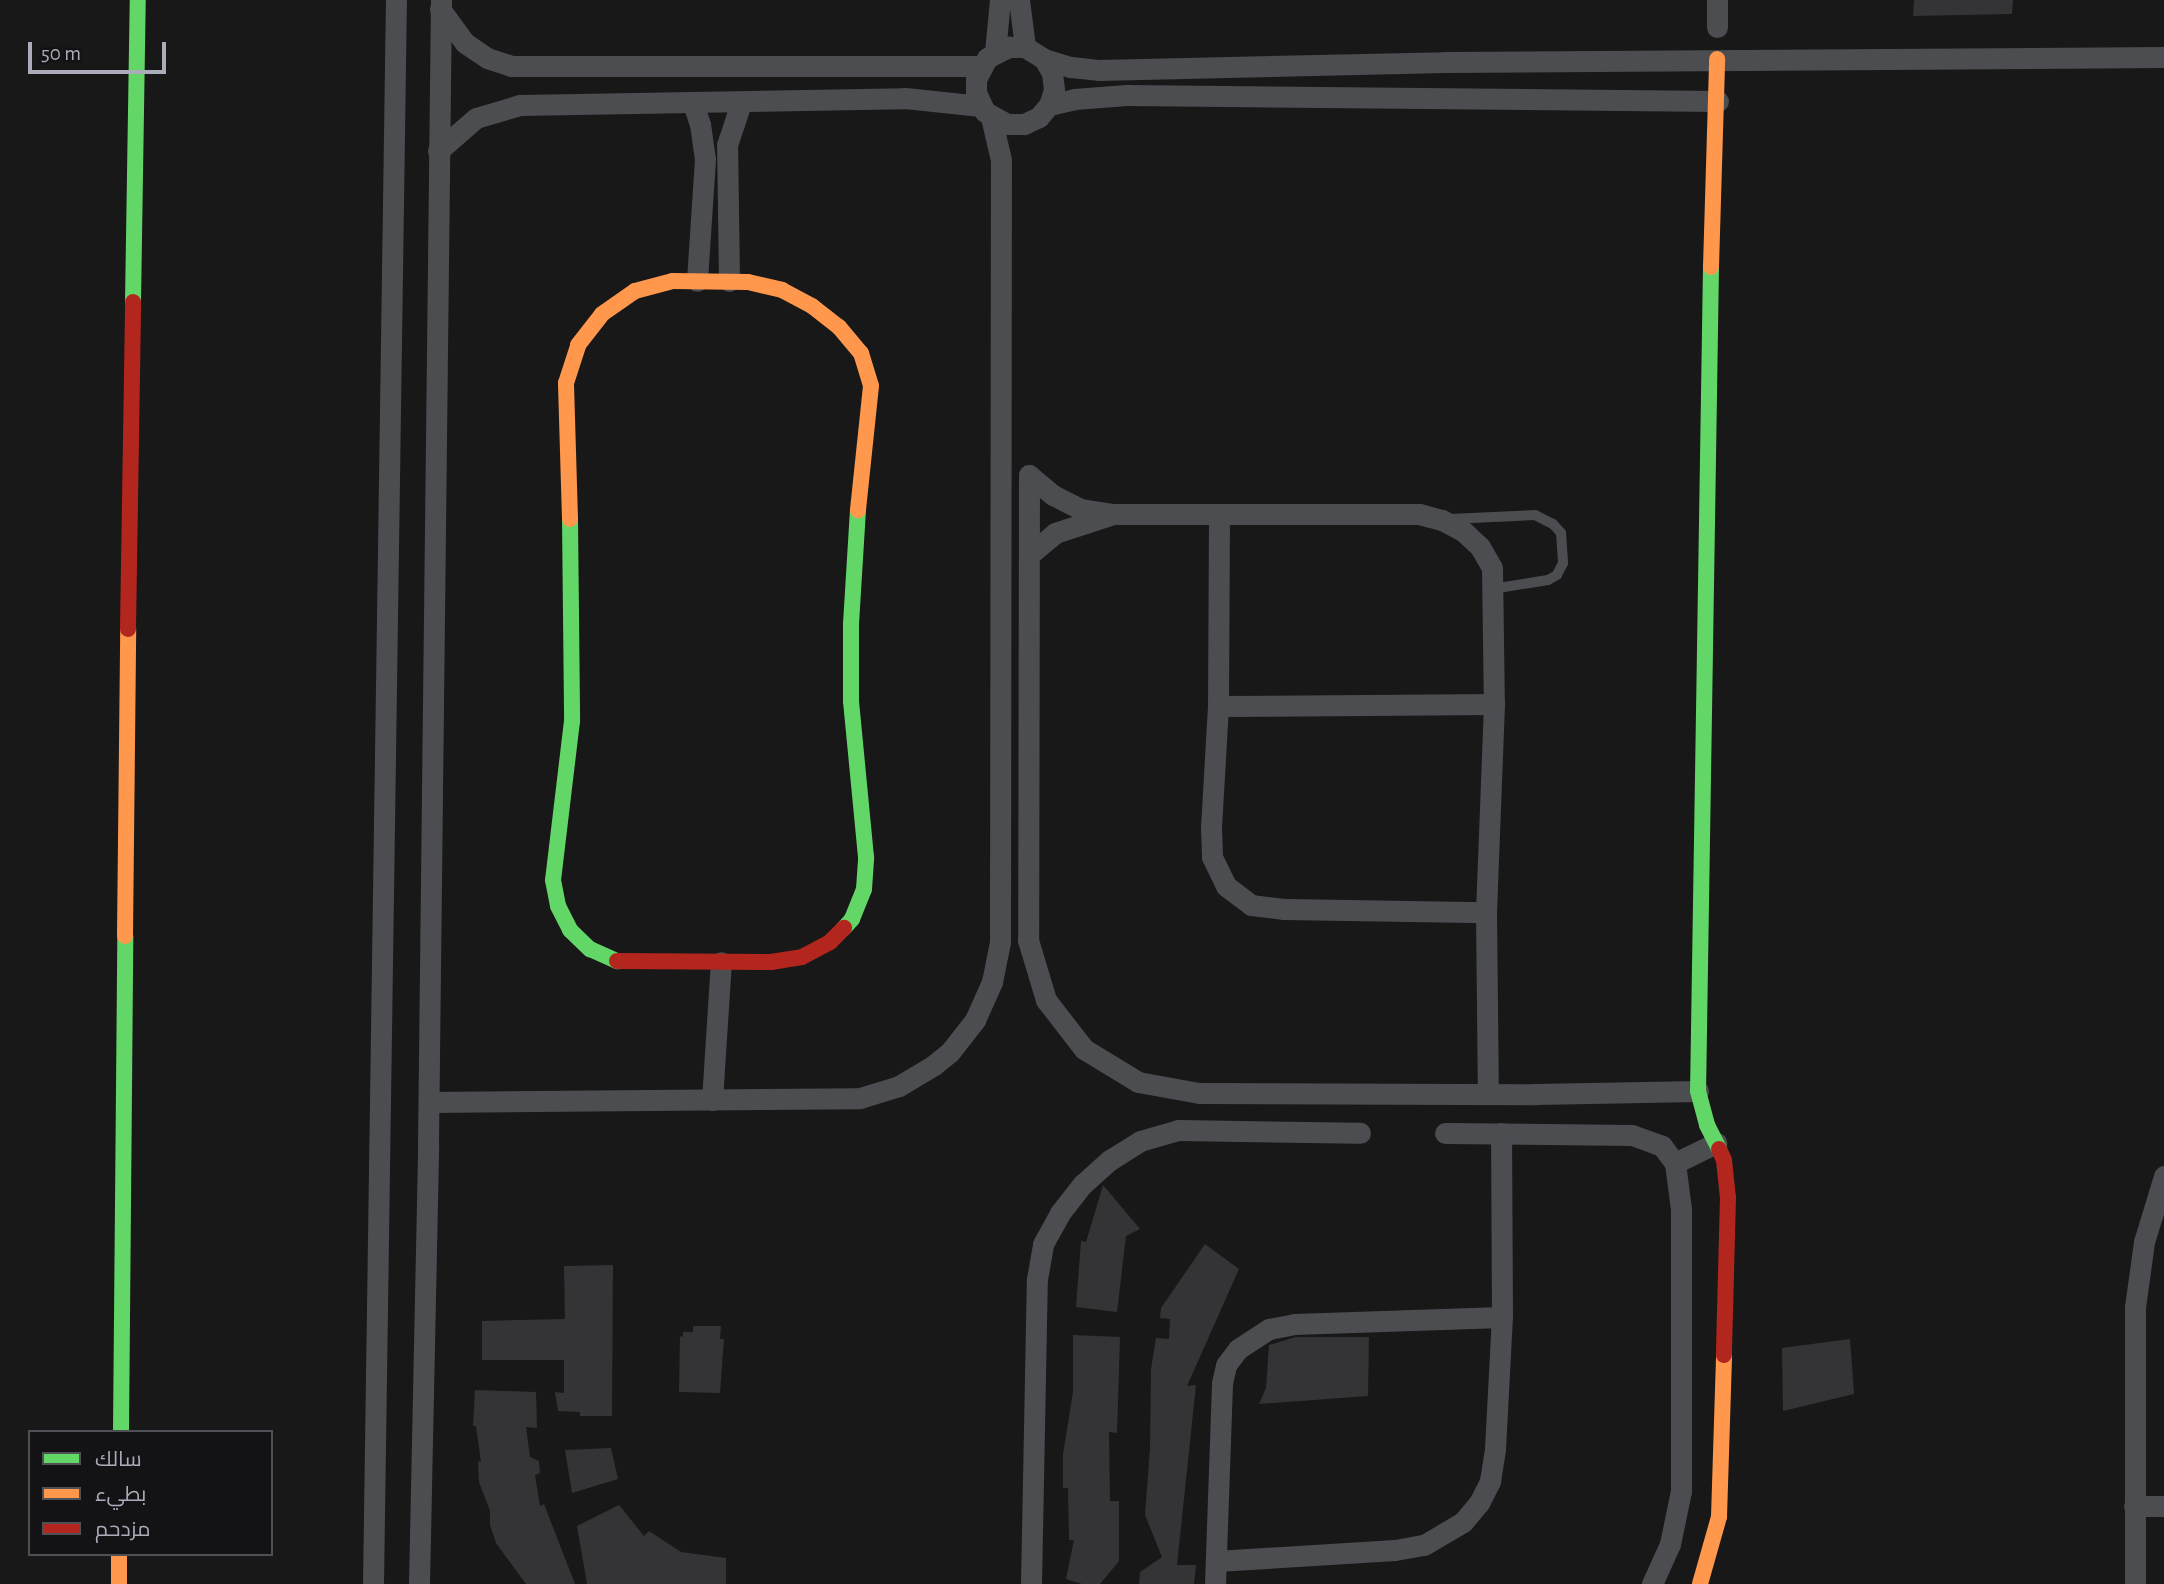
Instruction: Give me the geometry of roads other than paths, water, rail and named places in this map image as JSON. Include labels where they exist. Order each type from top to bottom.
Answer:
[{"type":"street","points":[[121,1430],[126,766],[138,0]]},
{"type":"street","points":[[373,1584],[396,0]]},
{"type":"street","points":[[429,1102],[860,1098],[899,1086],[950,1052],[975,1020],[992,982],[1000,932],[1001,160],[986,112],[976,93],[976,79],[988,59],[1000,0]]},
{"type":"street","points":[[1019,0],[1025,47]]},
{"type":"street","points":[[1717,0],[1717,27]]},
{"type":"street","points":[[441,4],[455,33],[470,47],[487,58],[511,66],[988,59],[1009,47],[1025,47],[1044,59],[1070,66],[1112,70],[1717,59],[2164,57]]},
{"type":"street","points":[[419,1584],[429,1102],[441,4]]},
{"type":"street","points":[[1044,59],[1053,82],[1049,106]]},
{"type":"street","points":[[1700,1584],[1718,1517],[1722,1472],[1728,1186],[1724,1160],[1698,1091],[1707,384],[1718,101],[1717,59]]},
{"type":"street","points":[[438,150],[462,127],[505,107],[905,98],[986,112],[1007,124],[1024,124],[1039,117],[1049,106],[1074,99],[1127,95],[1718,101]]},
{"type":"street","points":[[693,103],[700,124],[705,159],[697,281]]},
{"type":"street","points":[[729,281],[727,145],[741,103]]},
{"type":"street","points":[[673,281],[697,281],[729,281],[782,290],[812,306],[839,327],[861,353],[871,386],[856,531],[851,624],[852,701],[866,857],[864,889],[852,919],[830,942],[802,957],[771,962],[613,961],[590,948],[570,930],[558,906],[553,880],[572,720],[572,578],[566,383],[578,345],[602,314],[635,291],[673,281]]},
{"type":"street","points":[[1488,1094],[1486,912],[1494,704],[1492,568],[1480,547],[1463,531],[1442,520],[1419,514],[1112,514],[1072,504],[1053,495],[1029,475],[1028,940],[1046,1000],[1084,1049],[1138,1082],[1199,1093],[1488,1094],[1698,1091]]},
{"type":"street","points":[[1029,555],[1055,533],[1112,514]]},
{"type":"street","points":[[1219,516],[1218,706],[1212,857],[1226,886],[1251,905],[1283,909],[1486,912]]},
{"type":"street","points":[[1218,706],[1494,704]]},
{"type":"street","points":[[712,1100],[721,962]]},
{"type":"street","points":[[1031,1584],[1037,1279],[1043,1244],[1060,1213],[1083,1184],[1110,1160],[1140,1141],[1178,1130],[1360,1133]]},
{"type":"street","points":[[1445,1133],[1643,1137],[1662,1146],[1675,1163],[1681,1209],[1681,1491],[1670,1544],[1652,1584]]},
{"type":"street","points":[[1216,1561],[1395,1550],[1424,1545],[1463,1522],[1479,1503],[1494,1465],[1502,1317],[1502,1133]]},
{"type":"street","points":[[1675,1163],[1716,1143]]},
{"type":"street","points":[[2135,1584],[2135,1307],[2144,1242],[2164,1176]]},
{"type":"street","points":[[1215,1584],[1222,1383],[1227,1365],[1238,1349],[1269,1329],[1294,1324],[1502,1317]]},
{"type":"street","points":[[2134,1506],[2164,1506]]},
{"type":"street","points":[[119,1584],[120,1556]]},
{"type":"lane","points":[[1442,520],[1535,515],[1553,524],[1561,533],[1563,564],[1558,575],[1548,580],[1492,589]]}]
